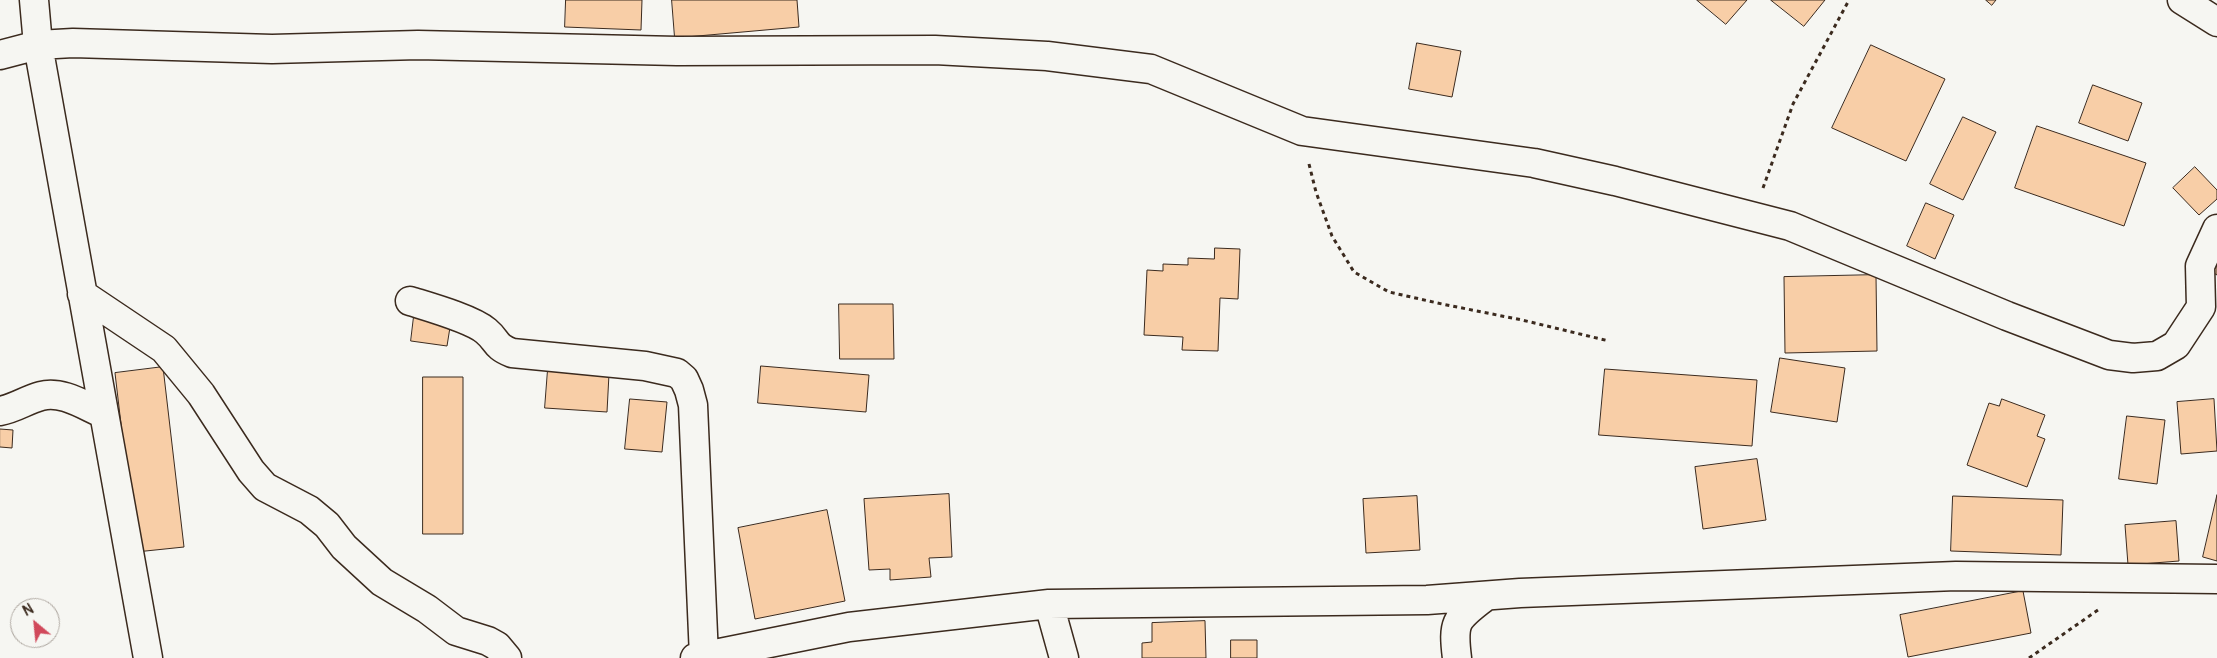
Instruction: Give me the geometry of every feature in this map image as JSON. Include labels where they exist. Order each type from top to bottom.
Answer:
[{"type":"street","points":[[34,0],[38,45],[148,658]]},
{"type":"street","points":[[2182,0],[2217,22]]},
{"type":"street","points":[[0,55],[38,45],[73,43],[272,49],[418,45],[677,51],[936,50],[1046,56],[1151,69],[1302,131],[1534,163],[1615,181],[1790,226],[1998,312],[2109,355],[2133,358],[2157,356],[2176,345],[2200,307],[2200,266],[2217,230]]},
{"type":"street","points":[[82,294],[164,349],[201,394],[251,472],[264,487],[309,510],[327,525],[344,547],[382,582],[427,609],[456,631],[488,641],[497,646],[507,658]]},
{"type":"street","points":[[410,301],[450,314],[486,330],[500,349],[512,353],[645,366],[677,374],[684,379],[693,404],[699,658],[849,627],[1049,604],[1427,600],[1956,576],[2217,580]]},
{"type":"street","points":[[0,411],[17,407],[40,396],[53,394],[62,395],[104,414]]},
{"type":"street","points":[[1456,658],[1454,637],[1456,626],[1460,618],[1486,596]]},
{"type":"street","points":[[1049,604],[1064,658]]},
{"type":"path","points":[[1753,217],[1793,104],[1848,0]]},
{"type":"path","points":[[1302,131],[1316,192],[1332,236],[1354,272],[1389,292],[1522,320],[1609,341]]},
{"type":"path","points":[[2028,658],[2102,606]]},
{"type":"building","points":[[566,0],[642,0],[641,30],[565,27]]},
{"type":"building","points":[[672,0],[797,0],[799,27],[675,38]]},
{"type":"building","points":[[1697,0],[1747,0],[1726,24]]},
{"type":"building","points":[[1771,0],[1825,0],[1804,26]]},
{"type":"building","points":[[1986,0],[1996,0],[1992,5]]},
{"type":"building","points":[[1417,43],[1461,51],[1452,97],[1409,89]]},
{"type":"building","points":[[1871,45],[1945,79],[1906,161],[1832,128]]},
{"type":"building","points":[[2093,85],[2142,103],[2128,141],[2079,123]]},
{"type":"building","points":[[1963,117],[1996,132],[1963,200],[1930,184]]},
{"type":"building","points":[[2037,126],[2146,163],[2124,226],[2015,188]]},
{"type":"building","points":[[2195,167],[2217,190],[2217,199],[2199,215],[2173,188]]},
{"type":"building","points":[[1926,203],[1954,215],[1935,259],[1907,246]]},
{"type":"building","points":[[2217,238],[2217,275],[2207,269]]},
{"type":"building","points":[[1215,248],[1240,249],[1238,299],[1220,298],[1218,351],[1182,350],[1183,337],[1144,335],[1147,270],[1163,271],[1163,264],[1188,265],[1188,258],[1214,259]]},
{"type":"building","points":[[1876,275],[1877,351],[1785,353],[1784,277]]},
{"type":"building","points":[[839,304],[893,304],[894,359],[840,359]]},
{"type":"building","points":[[414,316],[451,321],[447,346],[411,341]]},
{"type":"building","points":[[1780,358],[1845,368],[1837,422],[1771,412]]},
{"type":"building","points":[[761,366],[869,375],[866,412],[758,403]]},
{"type":"building","points":[[163,367],[184,547],[136,552],[115,373]]},
{"type":"building","points":[[548,369],[609,374],[607,412],[545,408]]},
{"type":"building","points":[[1605,369],[1757,380],[1752,446],[1599,435]]},
{"type":"building","points":[[423,377],[463,377],[463,534],[423,534]]},
{"type":"building","points":[[630,399],[667,402],[662,452],[625,449]]},
{"type":"building","points":[[2002,399],[2045,415],[2037,436],[2045,439],[2027,487],[1967,465],[1989,403],[1999,406]]},
{"type":"building","points":[[2214,399],[2217,451],[2181,454],[2177,402]]},
{"type":"building","points":[[2127,416],[2165,420],[2157,484],[2119,479]]},
{"type":"building","points":[[0,429],[13,430],[12,448],[0,447]]},
{"type":"building","points":[[1757,459],[1766,520],[1703,529],[1695,467]]},
{"type":"building","points":[[949,494],[952,557],[929,558],[931,577],[890,580],[890,569],[869,570],[864,499]]},
{"type":"building","points":[[2217,495],[2217,561],[2203,557]]},
{"type":"building","points":[[1417,496],[1420,550],[1366,553],[1363,499]]},
{"type":"building","points":[[1953,496],[2063,500],[2061,555],[1951,551]]},
{"type":"building","points":[[827,510],[845,601],[755,619],[738,528]]},
{"type":"building","points":[[2176,521],[2179,561],[2128,565],[2125,525]]},
{"type":"building","points":[[2023,591],[2031,633],[1908,657],[1900,615]]},
{"type":"building","points":[[1205,621],[1206,658],[1142,658],[1142,643],[1152,642],[1152,623]]},
{"type":"building","points":[[1231,640],[1257,640],[1257,658],[1231,658]]}]
